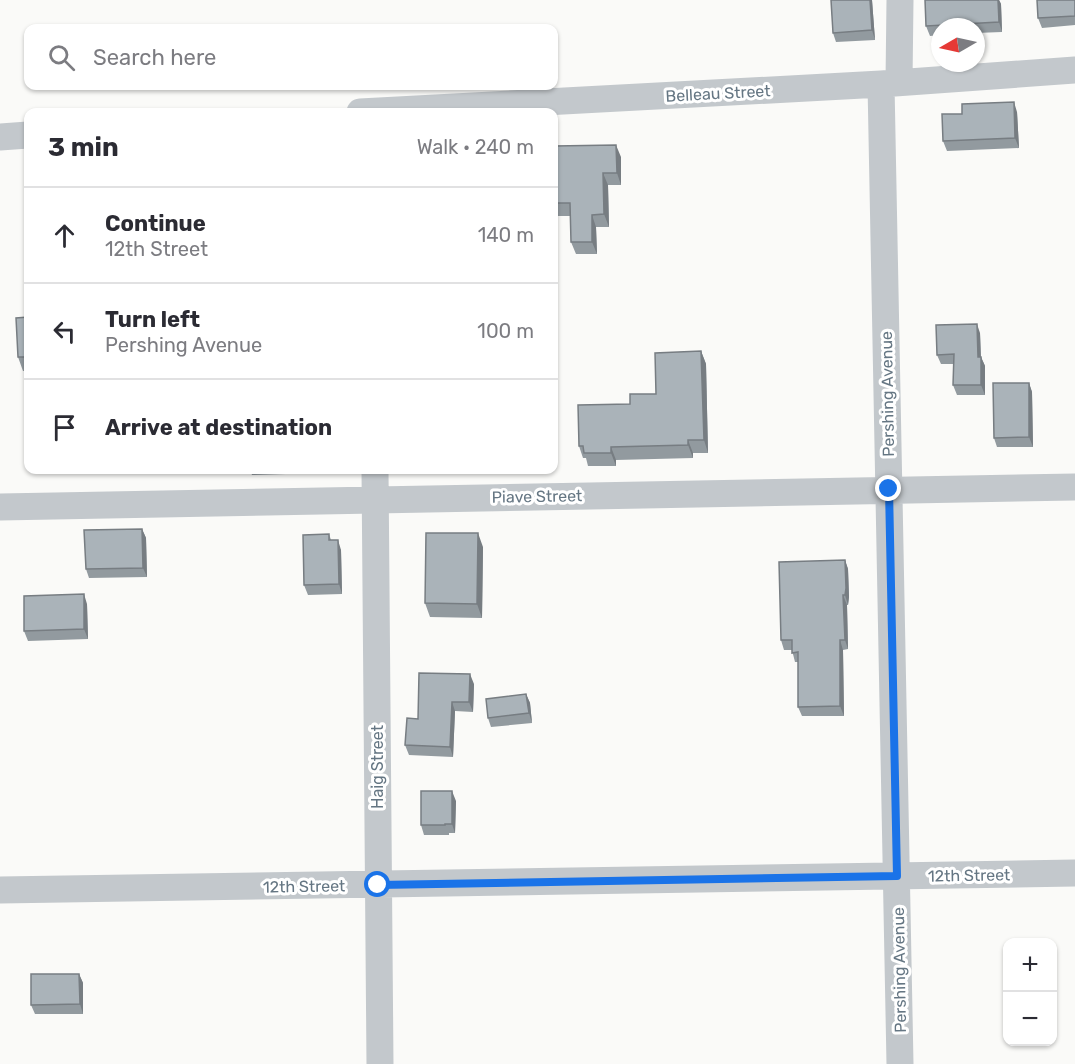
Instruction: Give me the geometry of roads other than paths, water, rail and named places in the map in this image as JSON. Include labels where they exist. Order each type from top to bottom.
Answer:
[{"type":"street","name":"Pershing Avenue","points":[[900,0],[890,83],[889,489],[900,1064]]},
{"type":"street","name":"Belleau Street","points":[[440,108],[890,83],[1075,70]]},
{"type":"street","points":[[0,137],[24,135]]},
{"type":"street","name":"Haig Street","points":[[375,474],[380,1064]]},
{"type":"street","name":"Piave Street","points":[[0,507],[1075,486]]},
{"type":"street","name":"12th Street","points":[[0,890],[1075,873]]}]
